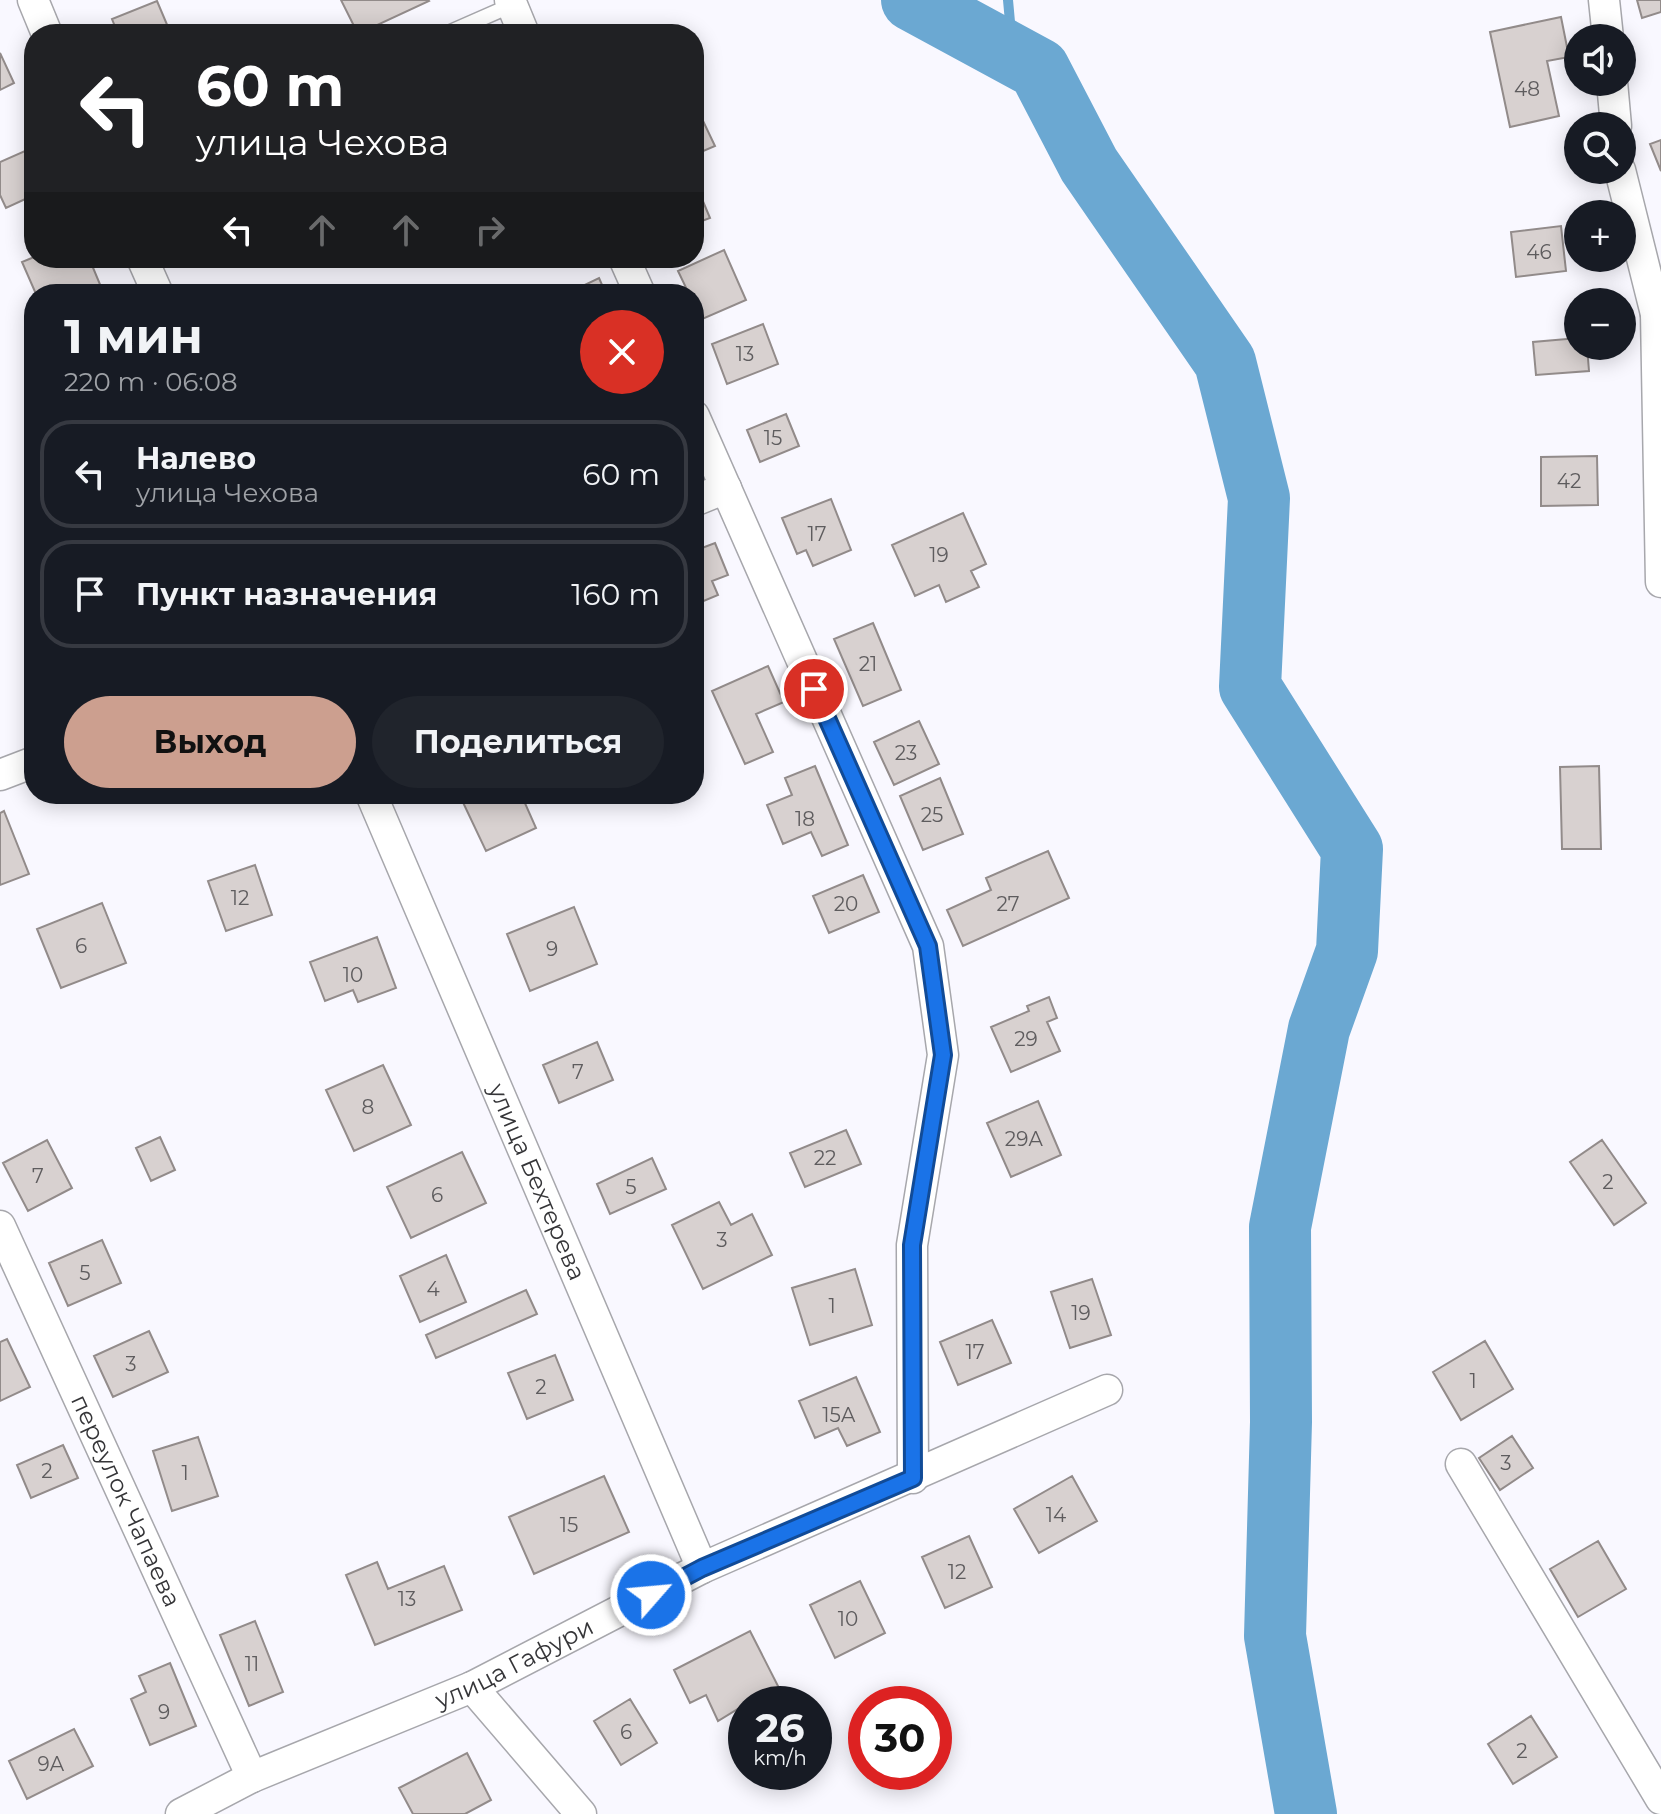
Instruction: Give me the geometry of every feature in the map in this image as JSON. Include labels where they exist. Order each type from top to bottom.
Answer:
[{"type":"street","points":[[33,0],[43,24]]},
{"type":"street","points":[[1604,0],[1607,24]]},
{"type":"street","points":[[511,3],[520,24]]},
{"type":"street","points":[[1624,184],[1658,318],[1661,582]]},
{"type":"street","points":[[704,438],[928,946],[943,1055],[912,1245],[913,1478]]},
{"type":"street","points":[[704,497],[726,488]]},
{"type":"street","points":[[0,775],[24,766]]},
{"type":"street","name":"улица Бехтерева","points":[[375,804],[702,1568]]},
{"type":"street","name":"переулок Чапаева","points":[[0,1226],[252,1777]]},
{"type":"street","name":"улица Гафури","points":[[181,1814],[252,1777],[472,1687],[702,1568],[913,1478],[1107,1390]]},
{"type":"street","points":[[1461,1464],[1661,1799]]},
{"type":"street","points":[[472,1687],[581,1814]]},
{"type":"lane","points":[[467,24],[511,3]]},
{"type":"building","points":[[341,0],[429,1],[380,24],[353,24]]},
{"type":"building","points":[[1637,0],[1661,0],[1661,12],[1642,18]]},
{"type":"building","points":[[157,1],[167,24],[114,24],[112,19]]},
{"type":"building","points":[[1561,17],[1564,58],[1547,61],[1559,116],[1510,127],[1490,32]]},
{"type":"building","points":[[0,53],[14,83],[0,90]]},
{"type":"building","points":[[704,123],[715,146],[704,151]]},
{"type":"building","points":[[1661,140],[1661,171],[1650,144]]},
{"type":"building","points":[[24,151],[24,200],[6,208],[0,195],[0,162]]},
{"type":"building","points":[[704,204],[710,218],[704,220]]},
{"type":"building","points":[[1561,226],[1564,271],[1516,277],[1511,232]]},
{"type":"building","points":[[724,250],[746,300],[704,318],[704,284],[684,284],[678,271],[704,268],[704,259]]},
{"type":"building","points":[[25,268],[93,268],[100,284],[32,284]]},
{"type":"building","points":[[599,278],[602,284],[587,284]]},
{"type":"building","points":[[763,324],[778,364],[727,384],[712,344]]},
{"type":"building","points":[[1564,339],[1564,360],[1588,360],[1589,371],[1536,375],[1533,342]]},
{"type":"building","points":[[786,414],[799,446],[760,462],[747,430]]},
{"type":"building","points":[[1597,456],[1598,505],[1541,506],[1541,457]]},
{"type":"building","points":[[831,499],[851,550],[813,566],[806,550],[797,554],[782,518]]},
{"type":"building","points":[[963,513],[986,564],[971,571],[979,587],[946,602],[939,585],[915,596],[892,545]]},
{"type":"building","points":[[715,543],[728,575],[712,581],[718,595],[704,601],[704,547]]},
{"type":"building","points":[[873,623],[901,690],[863,706],[834,639]]},
{"type":"building","points":[[768,666],[784,702],[756,714],[773,752],[745,764],[712,691]]},
{"type":"building","points":[[919,721],[939,764],[894,785],[874,742]]},
{"type":"building","points":[[815,766],[848,845],[822,856],[811,832],[783,844],[767,805],[792,795],[785,778]]},
{"type":"building","points":[[1599,766],[1601,849],[1562,849],[1560,767]]},
{"type":"building","points":[[940,778],[963,834],[923,850],[900,796]]},
{"type":"building","points":[[464,804],[525,804],[536,828],[486,851]]},
{"type":"building","points":[[4,811],[29,874],[0,885],[0,813]]},
{"type":"building","points":[[1048,851],[1069,898],[963,946],[947,910],[991,890],[986,878]]},
{"type":"building","points":[[255,865],[272,915],[226,931],[208,881]]},
{"type":"building","points":[[863,875],[879,912],[829,933],[813,896]]},
{"type":"building","points":[[102,903],[126,963],[61,988],[37,929]]},
{"type":"building","points":[[574,907],[597,964],[530,991],[507,934]]},
{"type":"building","points":[[377,937],[396,988],[358,1002],[353,990],[325,1001],[310,962]]},
{"type":"building","points":[[1049,997],[1057,1018],[1047,1022],[1060,1051],[1011,1072],[991,1027],[1029,1011],[1027,1006]]},
{"type":"building","points":[[597,1042],[613,1080],[559,1103],[543,1065]]},
{"type":"building","points":[[383,1065],[411,1125],[354,1151],[326,1090]]},
{"type":"building","points":[[1038,1101],[1061,1155],[1011,1177],[987,1123]]},
{"type":"building","points":[[846,1130],[861,1164],[805,1187],[790,1153]]},
{"type":"building","points":[[160,1137],[175,1170],[151,1181],[136,1148]]},
{"type":"building","points":[[47,1140],[72,1188],[28,1211],[3,1163]]},
{"type":"building","points":[[1602,1140],[1646,1203],[1614,1225],[1570,1162]]},
{"type":"building","points":[[462,1152],[486,1203],[411,1238],[387,1187]]},
{"type":"building","points":[[652,1158],[666,1189],[610,1214],[597,1184]]},
{"type":"building","points":[[719,1202],[731,1225],[752,1214],[772,1255],[703,1289],[672,1225]]},
{"type":"building","points":[[102,1240],[121,1283],[68,1306],[49,1263]]},
{"type":"building","points":[[446,1255],[466,1302],[420,1322],[400,1276]]},
{"type":"building","points":[[855,1269],[872,1325],[810,1345],[792,1288]]},
{"type":"building","points":[[1092,1279],[1111,1335],[1070,1348],[1051,1292]]},
{"type":"building","points":[[526,1290],[537,1314],[436,1358],[426,1335]]},
{"type":"building","points":[[992,1320],[1011,1363],[958,1385],[940,1342]]},
{"type":"building","points":[[149,1331],[168,1372],[113,1397],[94,1356]]},
{"type":"building","points":[[7,1339],[30,1387],[0,1401],[0,1342]]},
{"type":"building","points":[[1485,1341],[1513,1389],[1461,1420],[1433,1372]]},
{"type":"building","points":[[555,1355],[573,1400],[527,1419],[508,1373]]},
{"type":"building","points":[[856,1377],[880,1432],[847,1446],[838,1428],[815,1438],[799,1401]]},
{"type":"building","points":[[1512,1436],[1533,1468],[1500,1490],[1479,1458]]},
{"type":"building","points":[[198,1437],[218,1496],[172,1511],[153,1451]]},
{"type":"building","points":[[63,1445],[78,1478],[31,1498],[17,1465]]},
{"type":"building","points":[[604,1476],[629,1532],[534,1574],[509,1517]]},
{"type":"building","points":[[1072,1476],[1097,1521],[1039,1553],[1014,1509]]},
{"type":"building","points":[[969,1536],[992,1587],[945,1608],[922,1557]]},
{"type":"building","points":[[1598,1541],[1626,1589],[1578,1617],[1550,1569]]},
{"type":"building","points":[[377,1562],[388,1589],[444,1566],[462,1610],[375,1645],[346,1575]]},
{"type":"building","points":[[860,1581],[885,1633],[835,1658],[810,1605]]},
{"type":"building","points":[[255,1621],[283,1692],[249,1706],[220,1635]]},
{"type":"building","points":[[750,1631],[778,1686],[728,1686],[728,1715],[718,1721],[706,1695],[690,1703],[674,1670]]},
{"type":"building","points":[[170,1663],[196,1726],[150,1745],[131,1699],[146,1692],[139,1676]]},
{"type":"building","points":[[630,1699],[657,1743],[621,1765],[594,1721]]},
{"type":"building","points":[[1531,1716],[1557,1757],[1513,1784],[1488,1744]]},
{"type":"building","points":[[74,1729],[93,1766],[27,1799],[9,1761]]},
{"type":"building","points":[[467,1753],[491,1800],[465,1814],[413,1814],[399,1788]]},
{"type":"waterway","points":[[912,0],[1039,69],[1089,165],[1225,362],[1259,498],[1250,687],[1352,849],[1347,951],[1319,1029],[1280,1227],[1281,1422],[1275,1636],[1306,1814]]},
{"type":"waterway","points":[[1008,0],[1013,55]]},
{"type":"route","points":[[651,1595],[702,1568],[913,1478],[912,1245],[943,1055],[928,946],[814,689]]}]
